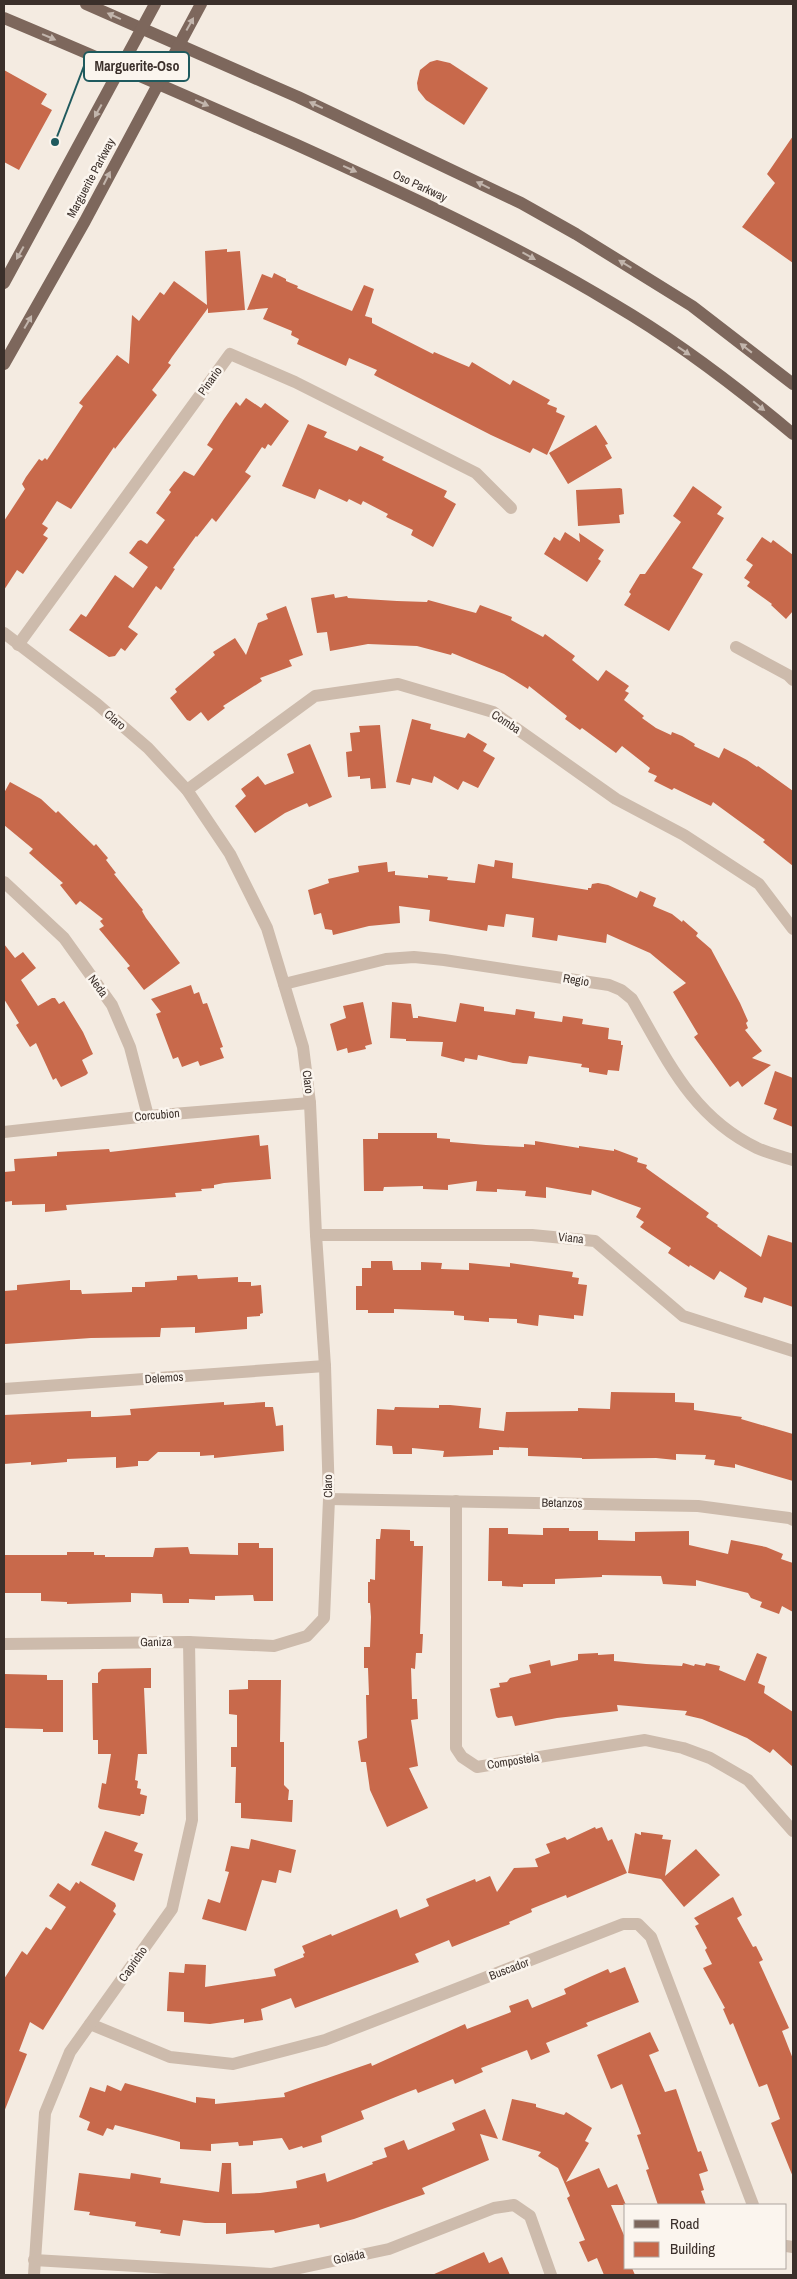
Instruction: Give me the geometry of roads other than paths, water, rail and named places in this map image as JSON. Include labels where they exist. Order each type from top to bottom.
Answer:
[{"type":"main road","points":[[86,4],[178,45],[211,57],[360,125],[521,203],[576,234],[692,306],[793,384]]},
{"type":"main road","name":"Marguerite Parkway","points":[[4,283],[155,4]]},
{"type":"main road","name":"Marguerite Parkway","points":[[4,364],[85,222],[201,4]]},
{"type":"main road","name":"Oso Parkway","points":[[4,18],[158,83],[419,200],[486,233],[573,280],[631,315],[724,378],[793,434]]},
{"type":"street","name":"Pinario","points":[[18,644],[230,354],[295,382],[476,472],[511,508]]},
{"type":"street","name":"Claro","points":[[4,633],[97,704],[148,748],[187,790],[230,854],[267,928],[284,984],[303,1048],[310,1103],[316,1235],[325,1366],[329,1499],[324,1618],[307,1636]]},
{"type":"street","points":[[736,647],[788,675],[793,680]]},
{"type":"street","name":"Comba","points":[[187,790],[315,696],[398,684],[493,712],[616,799],[684,835],[759,884],[793,929]]},
{"type":"street","name":"Neda","points":[[4,882],[64,938],[112,1004],[130,1047],[148,1116]]},
{"type":"street","name":"Regio","points":[[284,984],[386,959],[414,957],[609,985],[621,990],[632,999],[678,1078],[694,1100],[716,1122],[757,1148],[793,1160]]},
{"type":"street","name":"Corcubion","points":[[4,1132],[148,1116],[310,1103]]},
{"type":"street","name":"Viana","points":[[316,1235],[532,1235],[595,1241],[683,1316],[793,1351]]},
{"type":"street","name":"Delemos","points":[[4,1389],[325,1366]]},
{"type":"street","name":"Betanzos","points":[[329,1499],[698,1506],[793,1520]]},
{"type":"street","name":"Compostela","points":[[456,1501],[456,1748],[462,1757],[477,1767],[645,1740],[683,1748],[710,1758],[748,1780],[793,1831]]},
{"type":"street","name":"Ganiza","points":[[4,1644],[189,1642],[274,1646],[307,1636]]},
{"type":"street","name":"Capricho","points":[[34,2275],[45,2113],[70,2052],[172,1909],[192,1820],[189,1642]]},
{"type":"street","name":"Buscador","points":[[90,2024],[170,2057],[233,2064],[325,2040],[623,1924],[638,1924],[650,1937],[753,2204]]},
{"type":"street","name":"Golada","points":[[34,2260],[272,2274],[388,2249],[494,2208],[514,2205],[530,2216],[551,2275]]},
{"type":"place","name":"Marguerite-Oso","points":[[55,142]]}]
